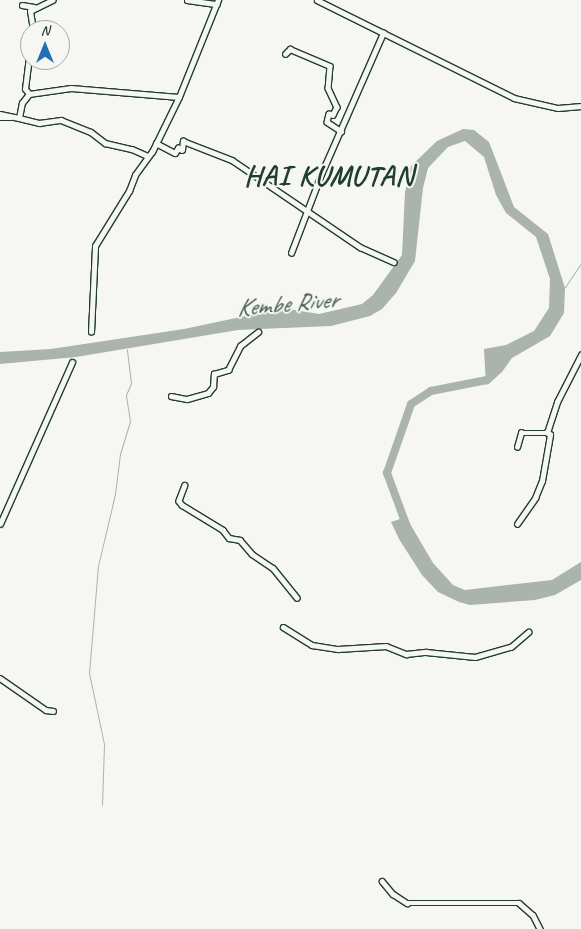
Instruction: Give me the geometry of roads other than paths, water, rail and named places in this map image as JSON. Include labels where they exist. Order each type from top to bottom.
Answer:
[{"type":"street","points":[[34,0],[34,7]]},
{"type":"street","points":[[31,20],[30,11],[34,7],[53,0]]},
{"type":"street","points":[[91,332],[95,246],[156,143],[180,97],[217,2],[187,0]]},
{"type":"street","points":[[317,0],[514,98],[558,108],[581,106]]},
{"type":"street","points":[[25,4],[34,7]]},
{"type":"street","points":[[291,253],[309,212],[322,172],[383,32]]},
{"type":"street","points":[[285,54],[290,49],[330,66],[328,88],[337,107],[333,115],[329,114],[327,122],[341,131]]},
{"type":"street","points":[[27,70],[25,89],[29,94]]},
{"type":"street","points":[[17,118],[22,103],[29,94],[72,88],[180,97]]},
{"type":"street","points":[[0,114],[39,123],[61,120],[91,132],[104,144],[132,149],[148,156]]},
{"type":"street","points":[[0,118],[17,118]]},
{"type":"street","points":[[156,143],[175,153],[178,148],[182,150],[183,141],[232,160],[360,247],[394,262]]},
{"type":"street","points":[[172,396],[188,399],[208,393],[213,387],[214,374],[228,370],[240,346],[258,332]]},
{"type":"street","points":[[517,524],[535,498],[542,481],[550,435],[547,433],[557,402],[581,355]]},
{"type":"street","points":[[0,524],[72,362]]},
{"type":"street","points":[[517,447],[521,433],[547,433]]},
{"type":"street","points":[[185,485],[179,501],[182,505],[223,530],[228,538],[240,540],[252,554],[273,568],[297,598]]},
{"type":"street","points":[[283,627],[312,645],[338,649],[386,646],[406,654],[426,652],[475,657],[510,647],[528,632]]},
{"type":"street","points":[[0,678],[46,710],[53,711]]},
{"type":"street","points":[[382,881],[393,894],[407,903],[519,903],[533,915],[540,929],[535,929]]},
{"type":"waterway","points":[[565,287],[581,263]]},
{"type":"waterway","points":[[102,805],[104,744],[89,673],[98,566],[115,494],[120,454],[130,421],[126,395],[131,383],[127,349]]},
{"type":"waterway","name":"Kembe River","points":[[407,527],[387,473],[411,404],[431,391],[487,380],[494,374]]},
{"type":"district","name":"HAI KUMUTAN","points":[[329,176]]}]
